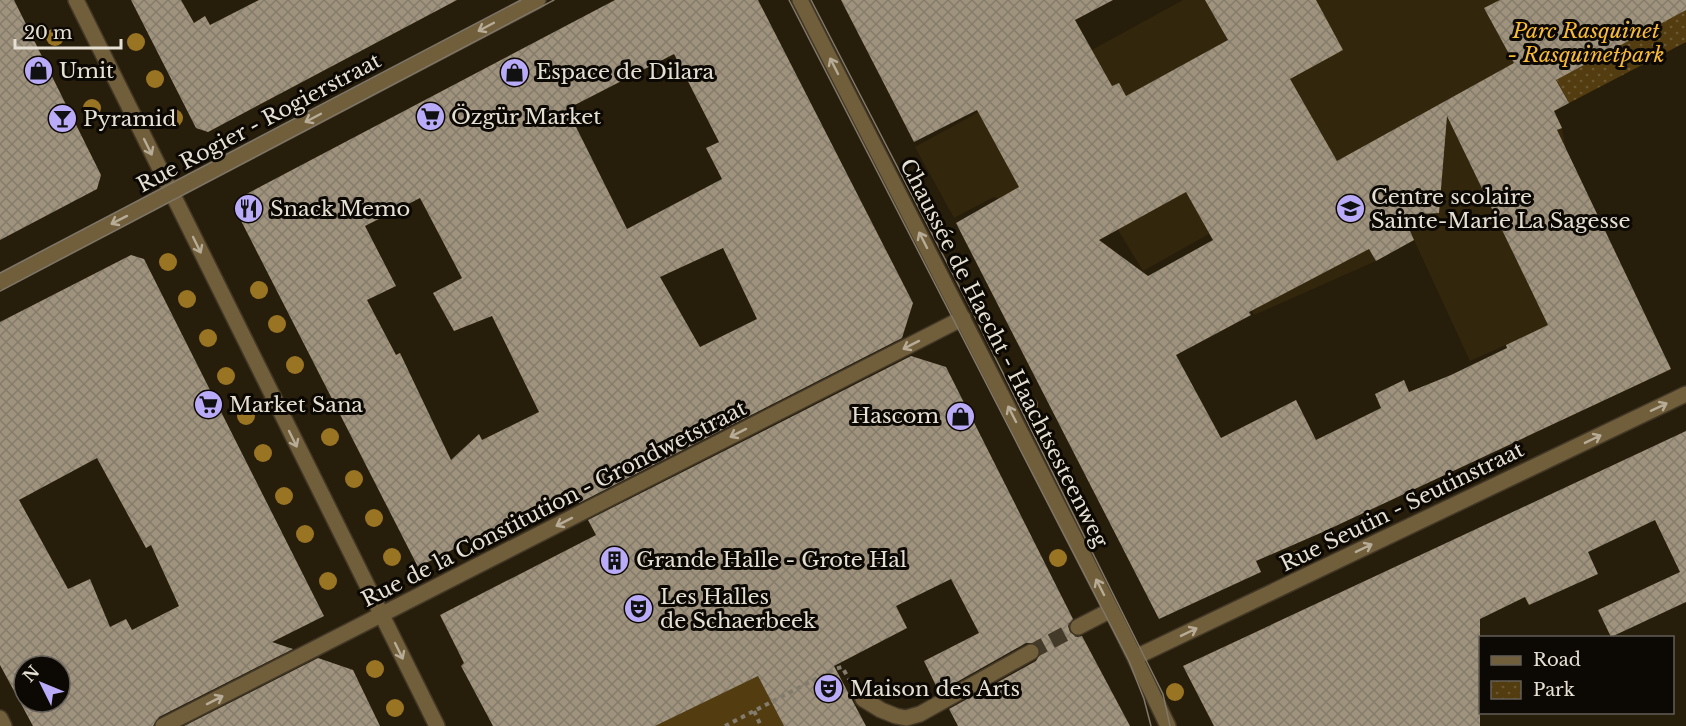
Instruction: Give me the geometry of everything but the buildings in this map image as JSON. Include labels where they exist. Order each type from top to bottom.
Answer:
[{"type":"street","points":[[76,0],[437,726]]},
{"type":"street","name":"Rue Rogier - Rogierstraat","points":[[0,282],[538,0]]},
{"type":"street","name":"Chaussée de Haecht - Haachtsesteenweg","points":[[800,0],[1136,657],[1168,726]]},
{"type":"street","name":"Rue de la Constitution - Grondwetstraat","points":[[163,726],[963,318]]},
{"type":"street","name":"Rue Seutin - Seutinstraat","points":[[1136,657],[1686,394]]},
{"type":"street","points":[[1078,627],[1112,610]]},
{"type":"street","points":[[863,699],[881,710],[906,718],[920,714],[1031,652]]},
{"type":"street","points":[[1154,696],[1158,726]]},
{"type":"street","points":[[0,718],[4,726]]},
{"type":"path","points":[[725,726],[842,667],[863,699]]},
{"type":"path","points":[[754,711],[761,726]]},
{"type":"shaded area","name":"Centre scolaire Sainte-Marie La Sagesse","points":[[1183,0],[1514,0],[1569,103],[1554,111],[1562,128],[1566,150],[1670,370],[1545,428],[1506,345],[1470,361],[1414,240],[1376,261],[1254,315],[1209,234],[1143,271],[1076,161],[1001,200],[994,197],[954,218],[915,147]]},
{"type":"green space","name":"Parc Rasquinet - Rasquinetpark","points":[[1514,0],[1686,0],[1686,42],[1569,103]]},
{"type":"green space","points":[[758,676],[784,726],[655,726],[744,682]]},
{"type":"tunnel","points":[[1031,652],[1078,627]]},
{"type":"tram line","points":[[0,273],[521,0]]},
{"type":"tram line","points":[[0,291],[554,0]]},
{"type":"tram line","points":[[789,0],[1129,661],[1144,699],[1151,726]]},
{"type":"tram line","points":[[811,0],[973,313],[1163,694],[1170,726]]},
{"type":"place","name":"Umit","points":[[38,71]]},
{"type":"place","name":"Espace de Dilara","points":[[515,72]]},
{"type":"place","name":"Özgür Market","points":[[430,117]]},
{"type":"place","name":"Pyramid","points":[[62,119]]},
{"type":"place","name":"Snack Memo","points":[[249,209]]},
{"type":"place","name":"Centre scolaire Sainte-Marie La Sagesse","points":[[1350,209]]},
{"type":"place","name":"Market Sana","points":[[208,405]]},
{"type":"place","name":"Hascom","points":[[960,416]]},
{"type":"place","name":"Grande Halle - Grote Hal","points":[[615,560]]},
{"type":"place","name":"Les Halles de Schaerbeek","points":[[639,609]]},
{"type":"place","name":"Maison des Arts","points":[[829,689]]}]
